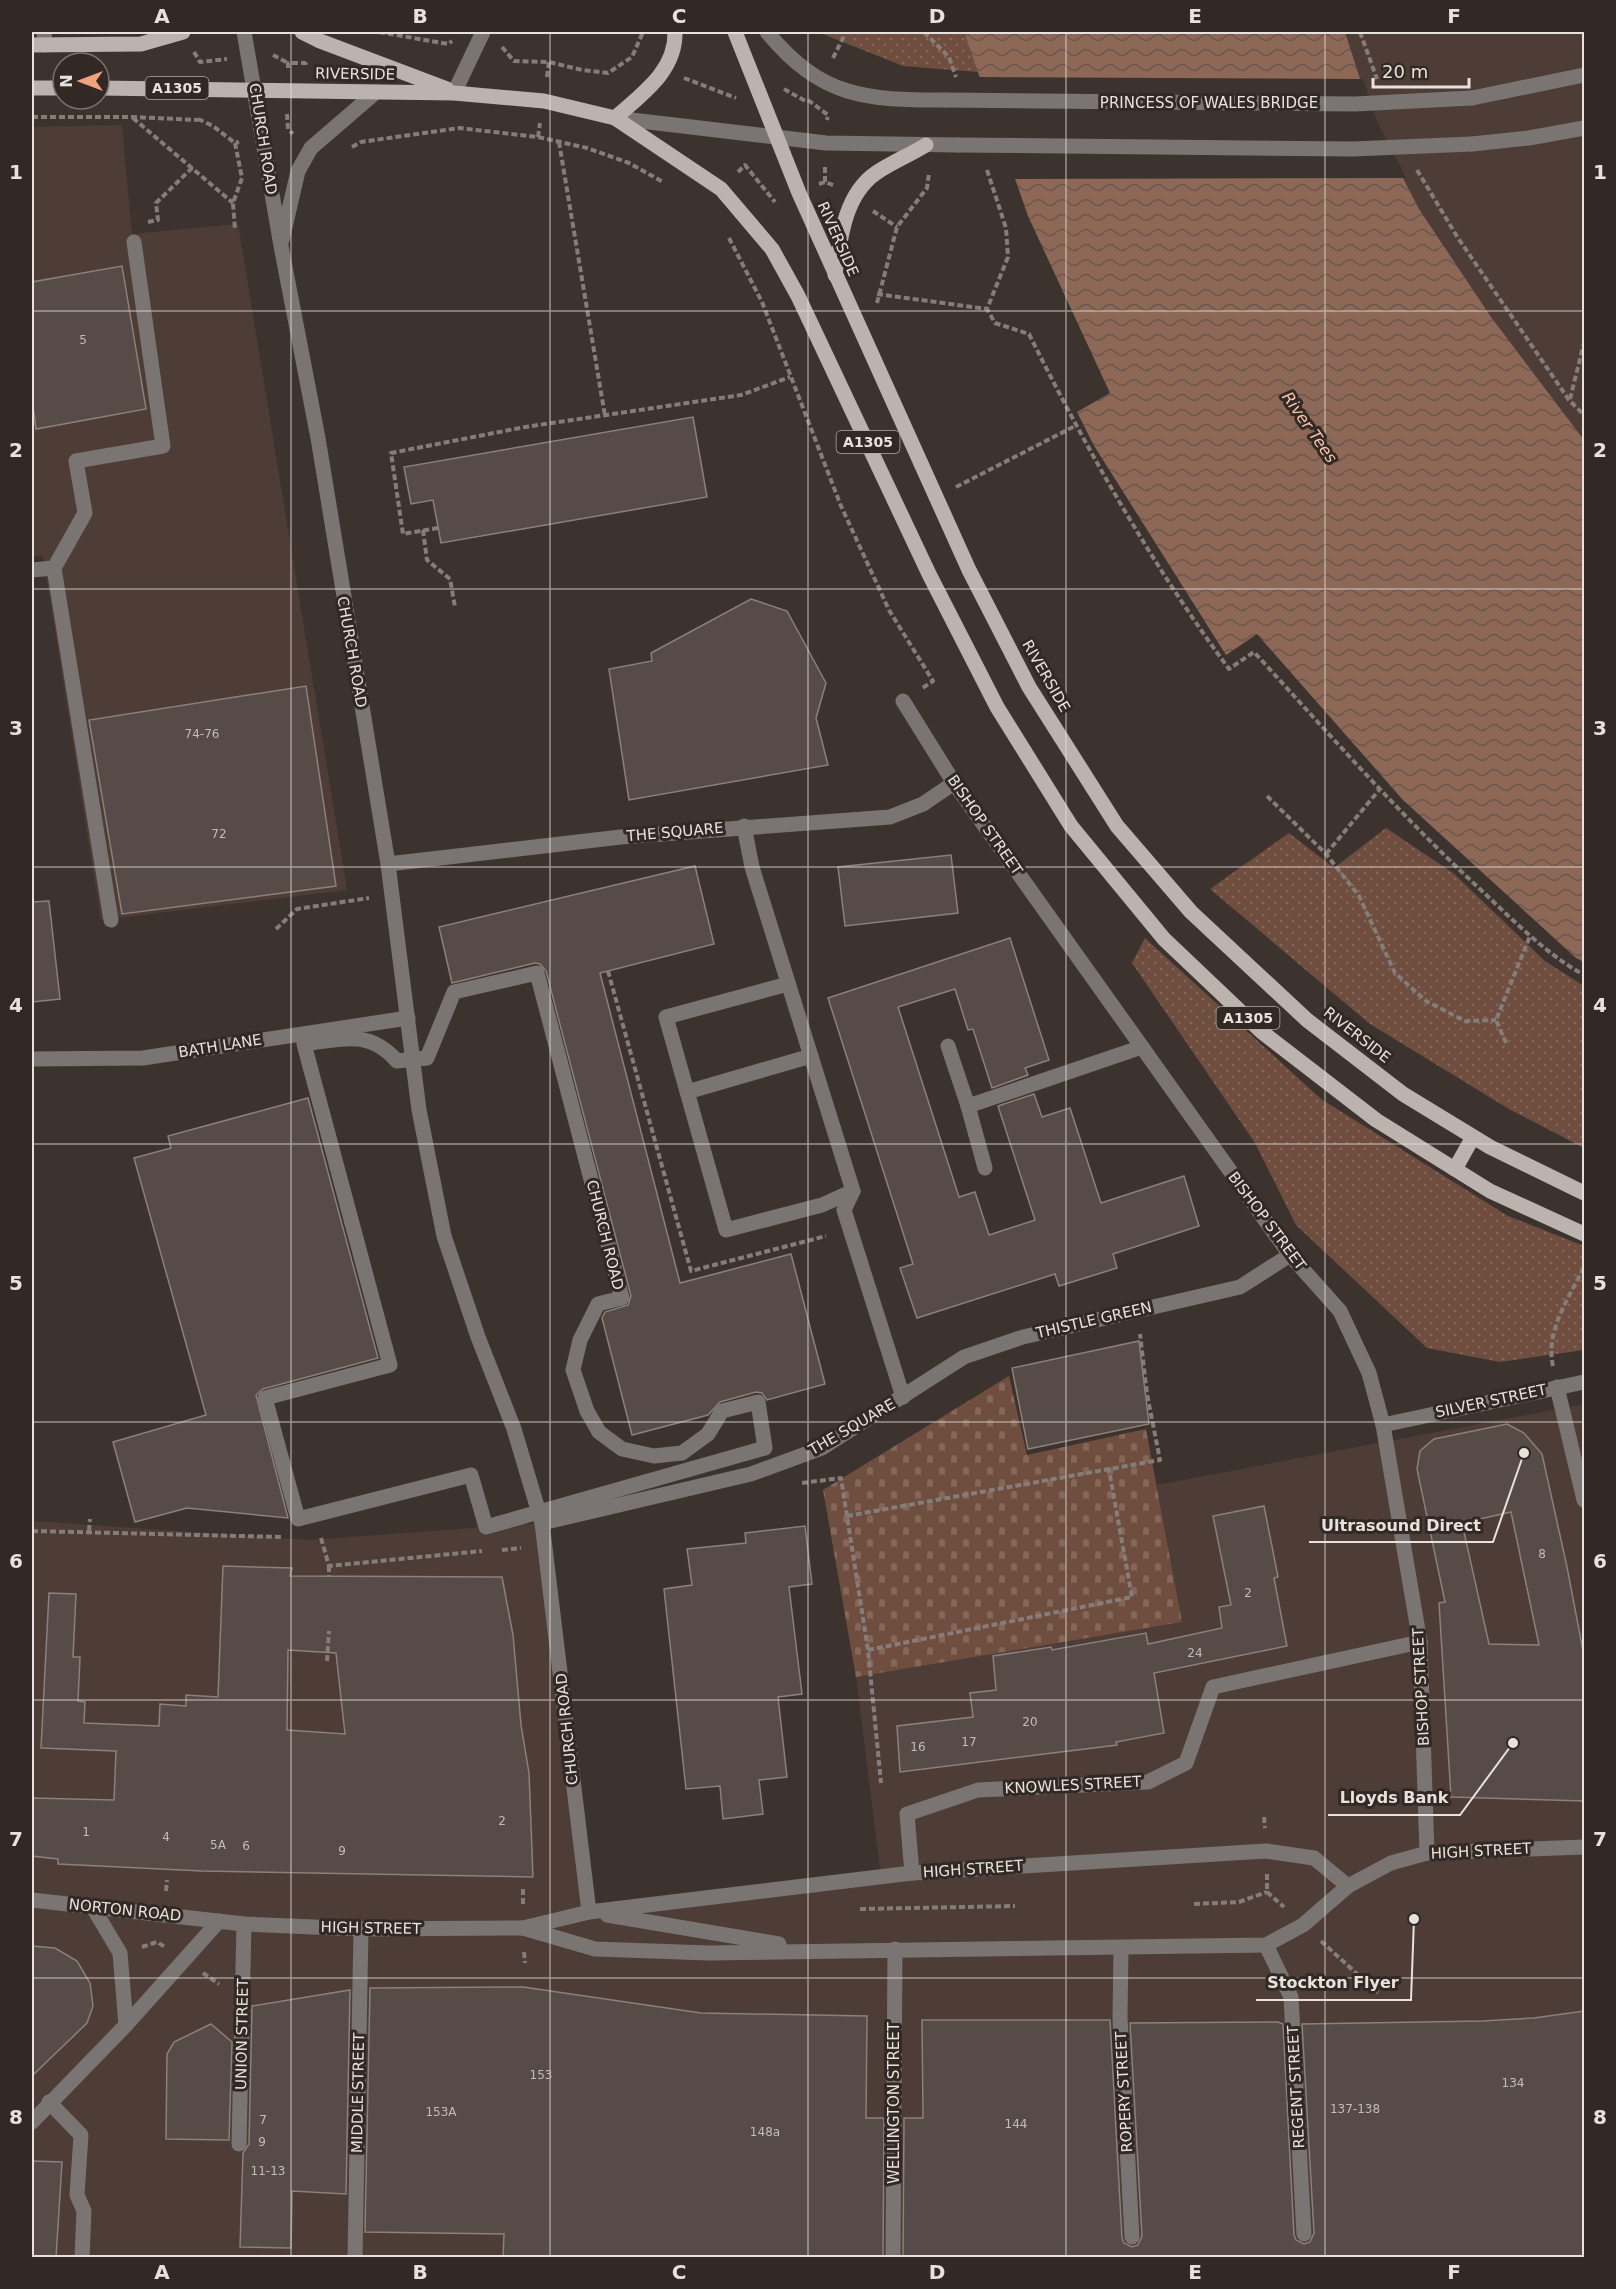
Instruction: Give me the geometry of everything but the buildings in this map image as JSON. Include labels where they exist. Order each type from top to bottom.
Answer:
[{"type":"main road","points":[[40,40],[141,44],[183,32]]},
{"type":"main road","name":"RIVERSIDE","points":[[302,32],[454,93]]},
{"type":"main road","points":[[615,118],[665,71],[675,45],[675,32]]},
{"type":"main road","name":"A1305","points":[[735,32],[760,92],[774,137]]},
{"type":"main road","points":[[32,88],[51,88]]},
{"type":"main road","name":"A1305","points":[[111,88],[255,90]]},
{"type":"main road","name":"RIVERSIDE","points":[[255,90],[454,93],[544,101],[615,118],[721,189],[772,249],[929,574],[997,707],[1071,826],[1164,939],[1262,1032],[1376,1120],[1490,1191],[1584,1234]]},
{"type":"main road","name":"RIVERSIDE","points":[[774,137],[975,580],[1029,687],[1117,826],[1191,912],[1308,1020],[1403,1094],[1473,1137],[1584,1193]]},
{"type":"main road","points":[[835,275],[845,220],[856,196],[875,174],[929,145]]},
{"type":"main road","points":[[1455,1169],[1473,1137]]},
{"type":"street","name":"CHURCH ROAD","points":[[244,32],[264,137],[281,246],[318,438],[388,864],[419,1110],[444,1236],[478,1337],[514,1429],[540,1517],[589,1912]]},
{"type":"street","points":[[454,93],[483,32]]},
{"type":"street","name":"PRINCESS OF WALES BRIDGE","points":[[767,32],[799,64],[840,90],[887,100],[1355,104],[1472,98],[1584,75]]},
{"type":"street","name":"CHURCH ROAD","points":[[281,246],[298,171],[311,148],[376,92]]},
{"type":"street","name":"RIVERSIDE","points":[[615,118],[774,137]]},
{"type":"street","points":[[774,137],[826,142],[929,145],[1353,149],[1472,144],[1529,138],[1584,128]]},
{"type":"street","points":[[111,920],[54,568],[85,513],[76,461],[163,446],[134,242]]},
{"type":"street","points":[[32,570],[54,568]]},
{"type":"street","name":"BISHOP STREET","points":[[903,701],[954,783],[1290,1255],[1340,1311],[1369,1373],[1383,1425],[1420,1642],[1427,1853]]},
{"type":"street","name":"THE SQUARE","points":[[388,864],[744,826],[890,817],[923,804],[954,783]]},
{"type":"street","points":[[744,826],[752,867],[853,1191],[822,1205],[726,1230],[666,1017],[788,984]]},
{"type":"street","name":"CHURCH ROAD","points":[[315,1515],[471,1475],[486,1527],[540,1517],[765,1448],[758,1402],[722,1412],[708,1434],[682,1453],[654,1456],[622,1449],[599,1431],[587,1412],[573,1370],[580,1340],[598,1304],[622,1298],[537,973],[454,992],[428,1058],[412,1060]]},
{"type":"street","name":"BATH LANE","points":[[32,1059],[143,1058],[408,1018]]},
{"type":"street","points":[[315,1515],[298,1519],[265,1398],[390,1365],[304,1044],[363,1038],[379,1044],[397,1061],[412,1060]]},
{"type":"street","points":[[948,1046],[985,1168]]},
{"type":"street","points":[[968,1106],[1142,1047]]},
{"type":"street","points":[[687,1092],[811,1056]]},
{"type":"street","name":"THE SQUARE","points":[[540,1517],[751,1474],[822,1448],[903,1397],[844,1210],[853,1191]]},
{"type":"street","name":"THISTLE GREEN","points":[[903,1397],[964,1357],[1023,1337],[1240,1287],[1290,1255]]},
{"type":"street","points":[[1557,1388],[1584,1382]]},
{"type":"street","name":"SILVER STREET","points":[[1383,1425],[1557,1388],[1584,1500]]},
{"type":"street","name":"KNOWLES STREET","points":[[912,1873],[907,1814],[978,1790],[1148,1782],[1186,1763],[1213,1687],[1420,1642]]},
{"type":"street","name":"HIGH STREET","points":[[523,1928],[595,1949],[709,1953],[1266,1945],[1303,1925],[1348,1886],[1391,1863],[1427,1853],[1584,1847]]},
{"type":"street","name":"HIGH STREET","points":[[219,1921],[361,1929],[523,1928],[589,1912],[912,1873],[1266,1851],[1314,1858],[1348,1886]]},
{"type":"street","name":"NORTON ROAD","points":[[32,1900],[219,1921]]},
{"type":"street","points":[[92,1906],[120,1953],[126,2025]]},
{"type":"street","name":"HIGH STREET","points":[[589,1912],[810,1950]]},
{"type":"street","points":[[32,2122],[126,2025],[219,1921]]},
{"type":"street","name":"UNION STREET","points":[[239,2144],[244,1924]]},
{"type":"street","name":"MIDDLE STREET","points":[[355,2258],[361,1929]]},
{"type":"street","name":"REGENT STREET","points":[[1266,1945],[1291,1997],[1304,2234]]},
{"type":"street","name":"ROPERY STREET","points":[[1121,1948],[1120,2018],[1132,2237]]},
{"type":"street","name":"WELLINGTON STREET","points":[[892,2258],[896,1949]]},
{"type":"street","points":[[49,2102],[81,2135],[77,2195],[84,2211],[82,2258]]},
{"type":"path","points":[[549,62],[582,70],[608,73],[632,57],[643,32]]},
{"type":"path","points":[[1360,32],[1378,83]]},
{"type":"path","points":[[632,57],[735,98],[784,88],[807,102]]},
{"type":"path","points":[[198,120],[200,62]]},
{"type":"path","points":[[32,117],[132,117],[198,120],[213,126],[235,143],[242,178],[233,202],[236,230]]},
{"type":"path","points":[[132,117],[233,202]]},
{"type":"path","points":[[235,143],[288,129]]},
{"type":"path","points":[[538,137],[587,147],[629,162],[670,186]]},
{"type":"path","points":[[559,142],[605,416]]},
{"type":"path","points":[[876,310],[877,294],[897,227],[927,188],[929,145]]},
{"type":"path","points":[[1413,163],[1458,238],[1569,400],[1584,415]]},
{"type":"path","points":[[721,189],[745,165],[777,204],[825,182]]},
{"type":"path","points":[[146,222],[158,220],[156,203],[193,167]]},
{"type":"path","points":[[920,172],[929,173]]},
{"type":"path","points":[[864,219],[877,202]]},
{"type":"path","points":[[728,236],[762,302],[841,506],[884,600],[933,681],[903,701]]},
{"type":"path","points":[[877,294],[987,309]]},
{"type":"path","points":[[987,309],[994,294]]},
{"type":"path","points":[[987,309],[995,323],[1029,334],[1075,426],[1190,617],[1229,669],[1254,652],[1379,790],[1530,936],[1584,975]]},
{"type":"path","points":[[1569,400],[1584,343]]},
{"type":"path","points":[[438,528],[403,534],[391,453],[525,427],[741,395],[790,377]]},
{"type":"path","points":[[951,477],[956,488],[1075,426]]},
{"type":"path","points":[[423,530],[427,560],[450,579],[455,607]]},
{"type":"path","points":[[1326,854],[1379,790]]},
{"type":"path","points":[[1267,796],[1326,854],[1359,896],[1395,973],[1426,1001],[1465,1021],[1496,1020]]},
{"type":"path","points":[[276,929],[297,909],[343,902]]},
{"type":"path","points":[[1506,1043],[1496,1020],[1530,936]]},
{"type":"path","points":[[1557,1388],[1549,1350],[1561,1310],[1584,1268]]},
{"type":"path","points":[[846,1516],[1160,1460],[1147,1394],[1137,1310]]},
{"type":"path","points":[[868,1650],[1132,1597],[1109,1470]]},
{"type":"path","points":[[797,1483],[841,1478],[868,1650],[881,1783]]},
{"type":"path","points":[[315,1515],[329,1566],[329,1576]]},
{"type":"path","points":[[89,1531],[90,1519]]},
{"type":"path","points":[[32,1531],[286,1537]]},
{"type":"path","points":[[309,1538],[321,1538]]},
{"type":"path","points":[[498,1550],[545,1546]]},
{"type":"path","points":[[329,1566],[487,1551]]},
{"type":"path","points":[[327,1661],[328,1631]]},
{"type":"path","points":[[1194,1904],[1239,1902],[1267,1892]]},
{"type":"path","points":[[860,1909],[1015,1906]]},
{"type":"shaded area","points":[[1345,32],[1584,32],[1584,440],[1491,317],[1419,209],[1374,122]]},
{"type":"shaded area","points":[[122,125],[132,234],[238,224],[347,890],[101,920],[43,555],[32,556],[32,127]]},
{"type":"shaded area","points":[[1584,1404],[1584,2257],[32,2257],[32,1521],[310,1540],[542,1523],[582,1860],[580,1913],[881,1877],[856,1677],[1181,1622],[1157,1485]]},
{"type":"green space","points":[[818,32],[964,32],[978,72],[903,66]]},
{"type":"green space","points":[[1386,828],[1453,873],[1545,961],[1584,986],[1584,1148],[1509,1109],[1370,1024],[1210,889],[1289,833],[1334,868]]},
{"type":"green space","points":[[1145,938],[1321,1099],[1508,1216],[1584,1246],[1584,1350],[1500,1362],[1427,1348],[1296,1225],[1255,1143],[1132,963]]},
{"type":"green space","points":[[1009,1376],[1027,1455],[1146,1429],[1182,1622],[856,1677],[823,1490]]},
{"type":"water","name":"River Tees","points":[[964,32],[1345,32],[1374,122],[1419,209],[1491,317],[1584,440],[1584,962],[1576,958],[1403,800],[1257,634],[1226,655],[1093,444],[1077,412],[1110,393],[1028,216]]},
{"type":"pier","points":[[976,77],[1363,79],[1377,121],[1406,178],[1012,179]]},
{"type":"place","name":"Ultrasound Direct","points":[[1524,1453]]},
{"type":"place","name":"Lloyds Bank","points":[[1513,1743]]},
{"type":"place","name":"Stockton Flyer","points":[[1414,1919]]}]
